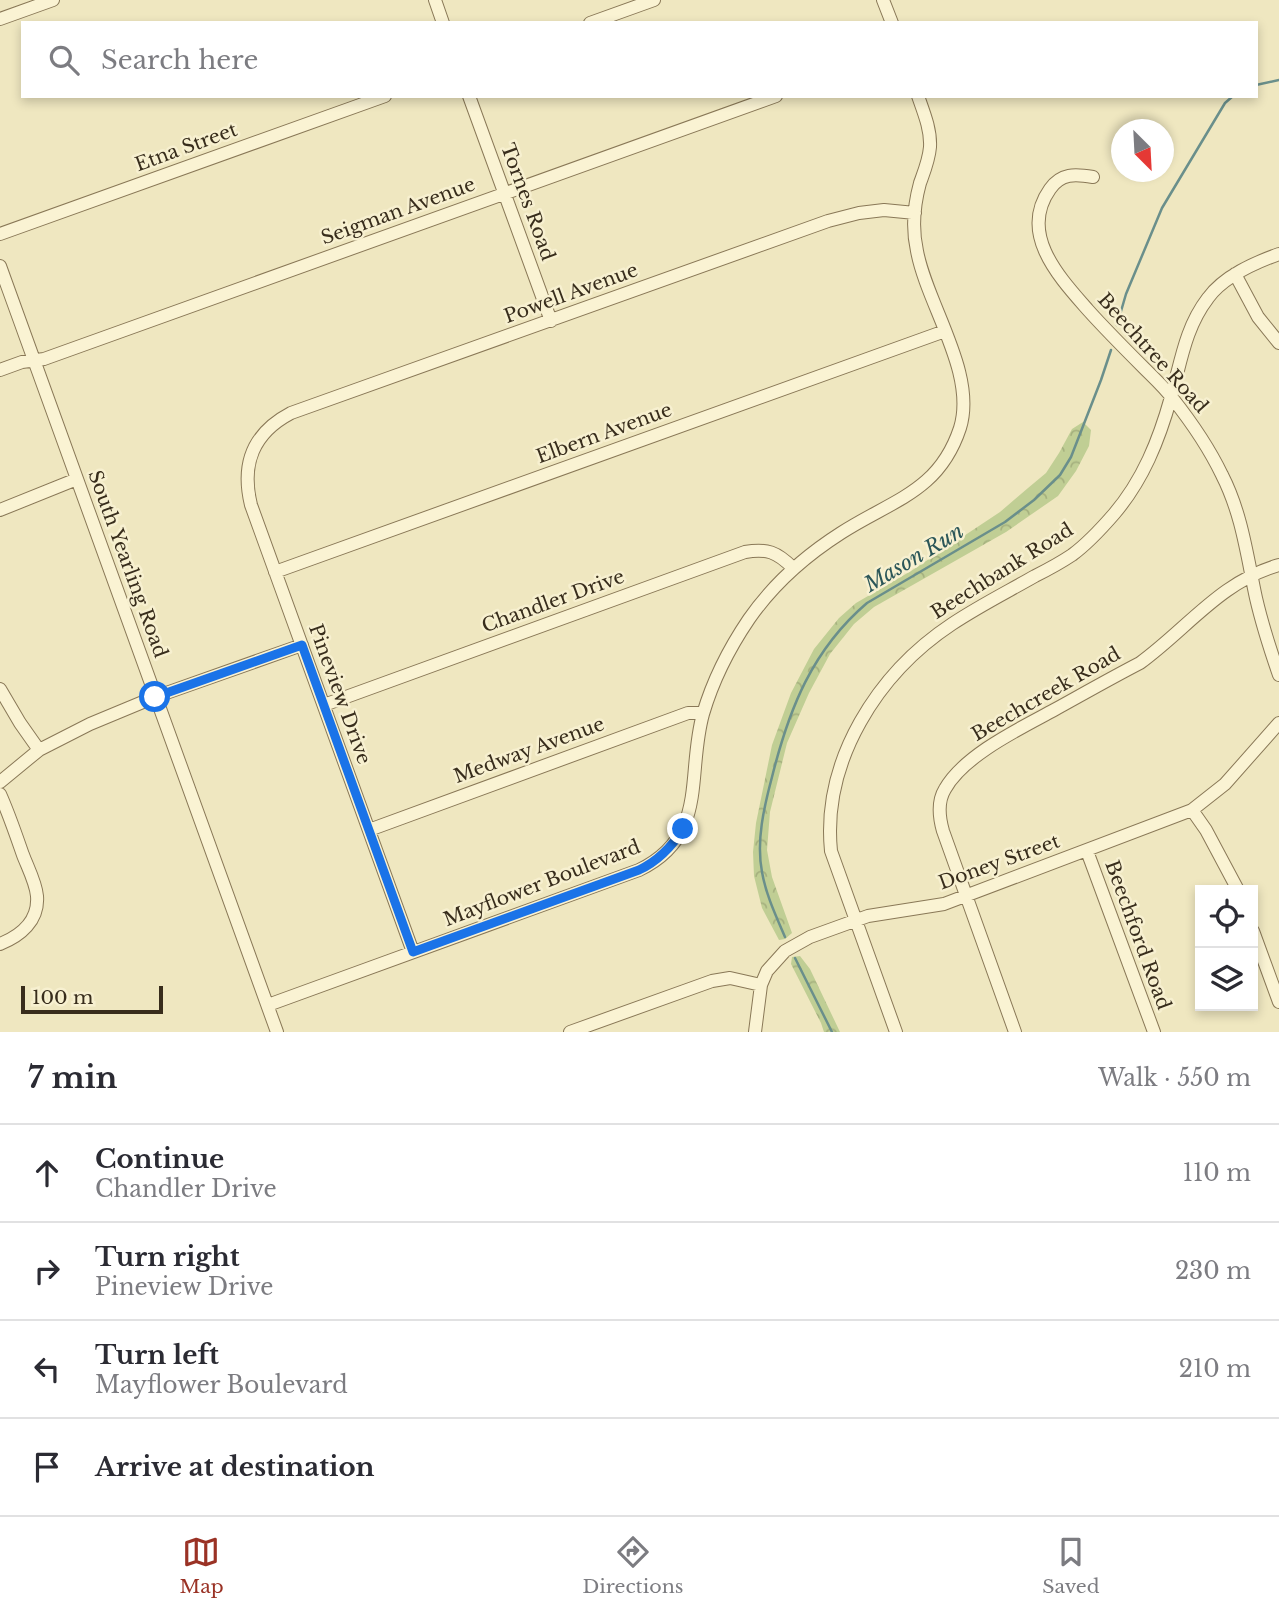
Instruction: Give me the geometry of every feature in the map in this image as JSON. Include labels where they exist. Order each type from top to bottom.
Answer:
[{"type":"street","points":[[0,19],[53,0]]},
{"type":"street","points":[[435,0],[442,21]]},
{"type":"street","points":[[596,21],[654,0]]},
{"type":"street","points":[[883,0],[891,21]]},
{"type":"street","name":"Etna Street","points":[[0,234],[380,98]]},
{"type":"street","name":"Tornes Road","points":[[470,98],[551,321]]},
{"type":"street","name":"Seigman Avenue","points":[[0,370],[22,362],[44,359],[770,98]]},
{"type":"street","name":"Mayflower Boulevard","points":[[268,1005],[639,870],[664,855],[679,835],[688,816],[692,798],[696,746],[703,713],[716,677],[750,618],[793,568],[843,532],[919,487],[941,466],[960,427],[962,383],[917,253],[914,234],[919,187],[930,148],[929,129],[919,98]]},
{"type":"street","name":"Beechtree Road","points":[[1093,177],[1075,174],[1058,180],[1052,187],[1041,208],[1041,243],[1057,274],[1171,396],[1197,430],[1223,476],[1237,508],[1266,638],[1279,674]]},
{"type":"street","name":"Powell Avenue","points":[[255,446],[270,426],[292,414],[828,221],[859,213],[915,213]]},
{"type":"street","name":"Beechbank Road","points":[[896,1032],[831,851],[830,814],[839,771],[850,743],[864,715],[888,680],[914,653],[951,625],[1072,555],[1113,515],[1131,493],[1156,446],[1191,324],[1209,296],[1235,274],[1279,254]]},
{"type":"street","name":"South Yearling Road","points":[[0,267],[277,1032]]},
{"type":"street","points":[[1235,274],[1258,317],[1279,343]]},
{"type":"street","name":"Elbern Avenue","points":[[275,572],[945,331]]},
{"type":"street","name":"Pineview Drive","points":[[255,446],[247,475],[247,491],[413,952]]},
{"type":"street","points":[[0,510],[77,479]]},
{"type":"street","name":"Chandler Drive","points":[[324,705],[745,552],[766,550],[784,559],[793,568]]},
{"type":"street","name":"Beechcreek Road","points":[[1015,1032],[940,821],[940,800],[944,790],[976,756],[1140,663],[1213,599],[1251,575],[1279,565]]},
{"type":"street","points":[[0,782],[39,750],[90,724],[155,697],[302,645]]},
{"type":"street","points":[[0,689],[39,750]]},
{"type":"street","name":"Medway Avenue","points":[[369,830],[688,713],[703,713]]},
{"type":"street","name":"Doney Street","points":[[755,1032],[761,985],[767,971],[785,951],[810,937],[868,916],[944,904],[1192,810],[1225,784],[1279,723]]},
{"type":"street","points":[[0,794],[37,896],[35,912],[28,926],[23,932],[0,944]]},
{"type":"street","points":[[1192,810],[1206,830],[1235,885]]},
{"type":"street","name":"Beechford Road","points":[[1087,851],[1154,1032]]},
{"type":"street","points":[[1258,945],[1279,1002]]},
{"type":"street","points":[[570,1032],[712,981],[730,978],[761,985]]},
{"type":"green space","points":[[1083,422],[1091,430],[1089,446],[1076,471],[1058,496],[1006,532],[874,607],[854,624],[830,654],[787,743],[770,812],[767,850],[772,877],[792,933],[779,940],[762,908],[754,876],[756,823],[772,745],[791,693],[814,649],[839,618],[856,603],[911,571],[1000,512],[1046,473],[1072,429]]},
{"type":"green space","points":[[800,956],[810,969],[840,1032],[824,1032],[791,964],[792,957]]},
{"type":"waterway","name":"Mason Run","points":[[1258,85],[1279,80]]},
{"type":"waterway","name":"Mason Run","points":[[1117,325],[1126,294],[1162,208],[1225,103],[1231,98]]},
{"type":"waterway","name":"Mason Run","points":[[785,937],[764,881],[760,860],[760,836],[766,800],[786,728],[805,682],[831,640],[867,603],[1005,522],[1034,500],[1060,475],[1071,457],[1111,350]]},
{"type":"waterway","name":"Mason Run","points":[[795,958],[832,1032]]},
{"type":"route","points":[[155,697],[302,645],[413,952],[639,870],[664,855],[683,829]]}]
